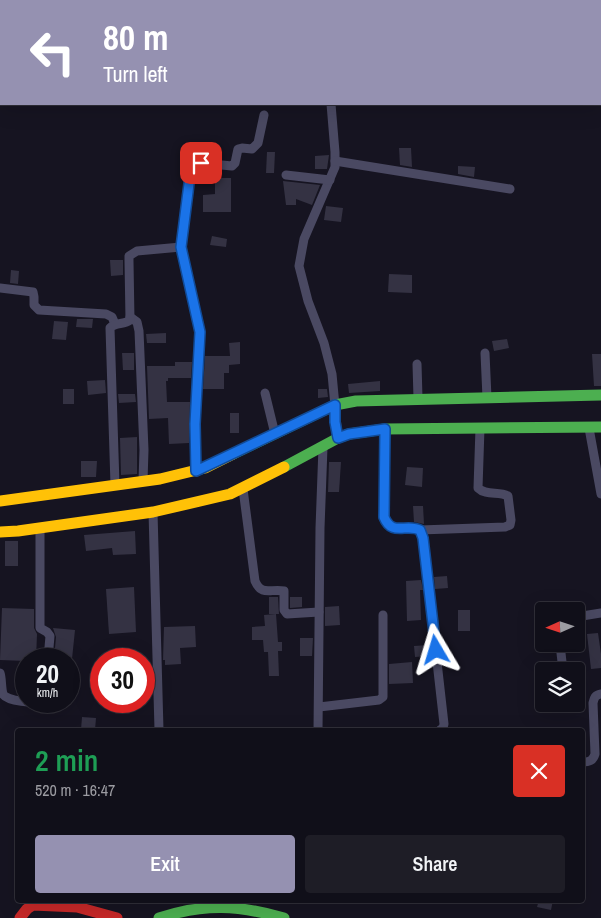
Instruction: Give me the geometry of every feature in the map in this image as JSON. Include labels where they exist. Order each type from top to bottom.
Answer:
[{"type":"street","points":[[331,105],[334,121],[334,168],[304,239],[299,266],[308,301],[324,342],[332,374],[338,438]]},
{"type":"street","points":[[196,471],[195,424],[200,332],[181,247],[191,168],[196,163],[232,166],[236,163],[238,149],[252,149],[258,143],[264,115]]},
{"type":"street","points":[[335,161],[510,189]]},
{"type":"street","points":[[286,175],[330,180]]},
{"type":"street","points":[[115,485],[110,328],[115,324],[126,323],[130,317],[129,256],[137,251],[181,247]]},
{"type":"street","points":[[0,288],[32,292],[34,305],[39,310],[106,314],[112,317],[115,324]]},
{"type":"street","points":[[130,317],[137,322],[139,331],[144,450],[143,481]]},
{"type":"street","points":[[485,353],[487,398]]},
{"type":"street","points":[[417,364],[418,398]]},
{"type":"street","points":[[265,393],[275,434]]},
{"type":"street","points":[[0,501],[143,481],[196,471],[275,434],[356,400],[601,396]]},
{"type":"street","points":[[0,532],[153,512],[217,498],[243,489],[338,438],[349,434],[385,429],[601,427]]},
{"type":"street","points":[[385,429],[384,517],[390,526],[420,530],[505,527],[510,525],[512,520],[508,496],[504,493],[483,492],[478,488],[480,428]]},
{"type":"street","points":[[589,428],[601,494]]},
{"type":"street","points":[[318,728],[323,447]]},
{"type":"street","points":[[243,489],[255,581],[258,586],[264,591],[284,590],[284,610],[287,614],[319,612]]},
{"type":"street","points":[[153,512],[159,728]]},
{"type":"street","points":[[40,528],[40,625],[41,630],[47,632],[50,636],[49,648]]},
{"type":"street","points":[[420,530],[423,538],[443,728]]},
{"type":"street","points":[[585,616],[601,613]]},
{"type":"street","points":[[319,707],[379,700],[383,697],[383,615]]},
{"type":"street","points":[[0,673],[4,694],[9,699],[15,700]]},
{"type":"street","points":[[585,762],[594,759],[593,703],[594,698],[601,694]]},
{"type":"street","points":[[20,918],[27,908],[33,905],[77,907],[117,918]]},
{"type":"street","points":[[158,918],[202,906],[257,905],[284,918]]},
{"type":"building","points":[[399,148],[411,148],[412,167],[400,165]]},
{"type":"building","points":[[267,152],[275,152],[274,173],[266,173]]},
{"type":"building","points":[[329,155],[327,169],[315,169],[315,156]]},
{"type":"building","points":[[458,166],[475,167],[474,177],[458,174]]},
{"type":"building","points":[[215,178],[231,178],[231,212],[203,212],[203,195],[215,194]]},
{"type":"building","points":[[283,181],[320,185],[312,205],[296,199],[296,205],[286,205]]},
{"type":"building","points":[[326,206],[343,208],[341,222],[324,220]]},
{"type":"building","points":[[212,236],[227,239],[226,247],[210,245]]},
{"type":"building","points":[[110,260],[123,260],[123,275],[111,276]]},
{"type":"building","points":[[11,270],[19,271],[18,284],[10,283]]},
{"type":"building","points":[[389,274],[412,275],[412,293],[388,292]]},
{"type":"building","points":[[77,319],[93,319],[92,328],[76,327]]},
{"type":"building","points":[[54,321],[68,322],[66,340],[52,339]]},
{"type":"building","points":[[166,333],[166,343],[147,343],[146,334]]},
{"type":"building","points":[[507,339],[509,348],[494,351],[492,341]]},
{"type":"building","points":[[240,342],[240,364],[229,365],[229,373],[224,373],[224,389],[203,389],[205,356],[230,356],[229,343]]},
{"type":"building","points":[[122,353],[134,353],[134,370],[123,370]]},
{"type":"building","points":[[592,354],[601,354],[601,386],[594,386]]},
{"type":"building","points":[[175,362],[192,362],[191,378],[168,378],[168,381],[166,381],[167,402],[190,402],[189,443],[169,444],[168,418],[149,419],[147,366],[175,366]]},
{"type":"building","points":[[105,380],[106,393],[88,395],[87,381]]},
{"type":"building","points":[[380,381],[380,391],[349,393],[348,384]]},
{"type":"building","points":[[63,389],[74,389],[74,404],[63,404]]},
{"type":"building","points":[[318,389],[327,389],[328,397],[318,398]]},
{"type":"building","points":[[118,394],[135,394],[136,402],[119,403]]},
{"type":"building","points":[[230,413],[239,413],[239,433],[230,433]]},
{"type":"building","points":[[137,437],[137,474],[121,475],[120,438]]},
{"type":"building","points":[[81,461],[97,461],[96,477],[81,477]]},
{"type":"building","points":[[329,462],[341,462],[339,492],[328,492]]},
{"type":"building","points":[[407,467],[423,468],[422,487],[405,485]]},
{"type":"building","points":[[413,506],[423,506],[424,524],[414,522]]},
{"type":"building","points":[[135,531],[136,554],[113,555],[112,548],[86,551],[84,535]]},
{"type":"building","points":[[5,541],[18,541],[18,566],[5,566]]},
{"type":"building","points":[[447,576],[448,588],[435,589],[434,577]]},
{"type":"building","points":[[421,580],[423,590],[420,590],[421,620],[407,621],[406,581]]},
{"type":"building","points":[[134,587],[136,632],[109,634],[106,589]]},
{"type":"building","points":[[269,597],[278,597],[279,614],[269,614]]},
{"type":"building","points":[[290,597],[302,597],[302,607],[290,608]]},
{"type":"building","points":[[339,606],[340,625],[325,626],[325,607]]},
{"type":"building","points":[[2,608],[34,609],[36,648],[15,648],[15,661],[0,660]]},
{"type":"building","points":[[458,610],[470,610],[470,631],[458,631]]},
{"type":"building","points":[[276,614],[278,642],[282,642],[282,651],[278,651],[279,676],[269,676],[268,652],[264,652],[263,640],[252,640],[252,627],[265,626],[264,615]]},
{"type":"building","points":[[195,626],[196,647],[180,648],[181,664],[165,665],[165,660],[163,660],[164,627]]},
{"type":"building","points":[[53,628],[75,630],[73,648],[55,648],[56,637]]},
{"type":"building","points":[[598,633],[601,668],[591,669],[587,634]]},
{"type":"building","points":[[300,638],[313,638],[312,656],[300,656]]},
{"type":"building","points":[[429,645],[430,656],[415,657],[414,646]]},
{"type":"building","points":[[412,662],[413,683],[389,684],[389,664]]},
{"type":"building","points":[[82,717],[96,718],[95,728],[81,728]]},
{"type":"building","points":[[538,903],[552,903],[551,910],[537,907]]},
{"type":"traffic: fast","points":[[233,454],[335,405],[356,401],[601,395]]},
{"type":"traffic: fast","points":[[284,467],[338,438],[349,434],[385,429],[601,427]]},
{"type":"traffic: fast","points":[[159,918],[207,908],[252,910],[284,918]]},
{"type":"traffic: slow","points":[[0,501],[160,479],[205,468],[233,454]]},
{"type":"traffic: slow","points":[[0,532],[153,512],[230,494],[284,467]]},
{"type":"traffic: jam","points":[[20,918],[33,905],[77,907],[117,918]]},
{"type":"route","points":[[201,163],[196,163],[191,168],[181,247],[200,332],[195,424],[196,471],[335,405],[335,422],[338,438],[349,434],[385,429],[384,517],[387,523],[394,528],[416,528],[420,530],[423,538],[436,650]]}]
